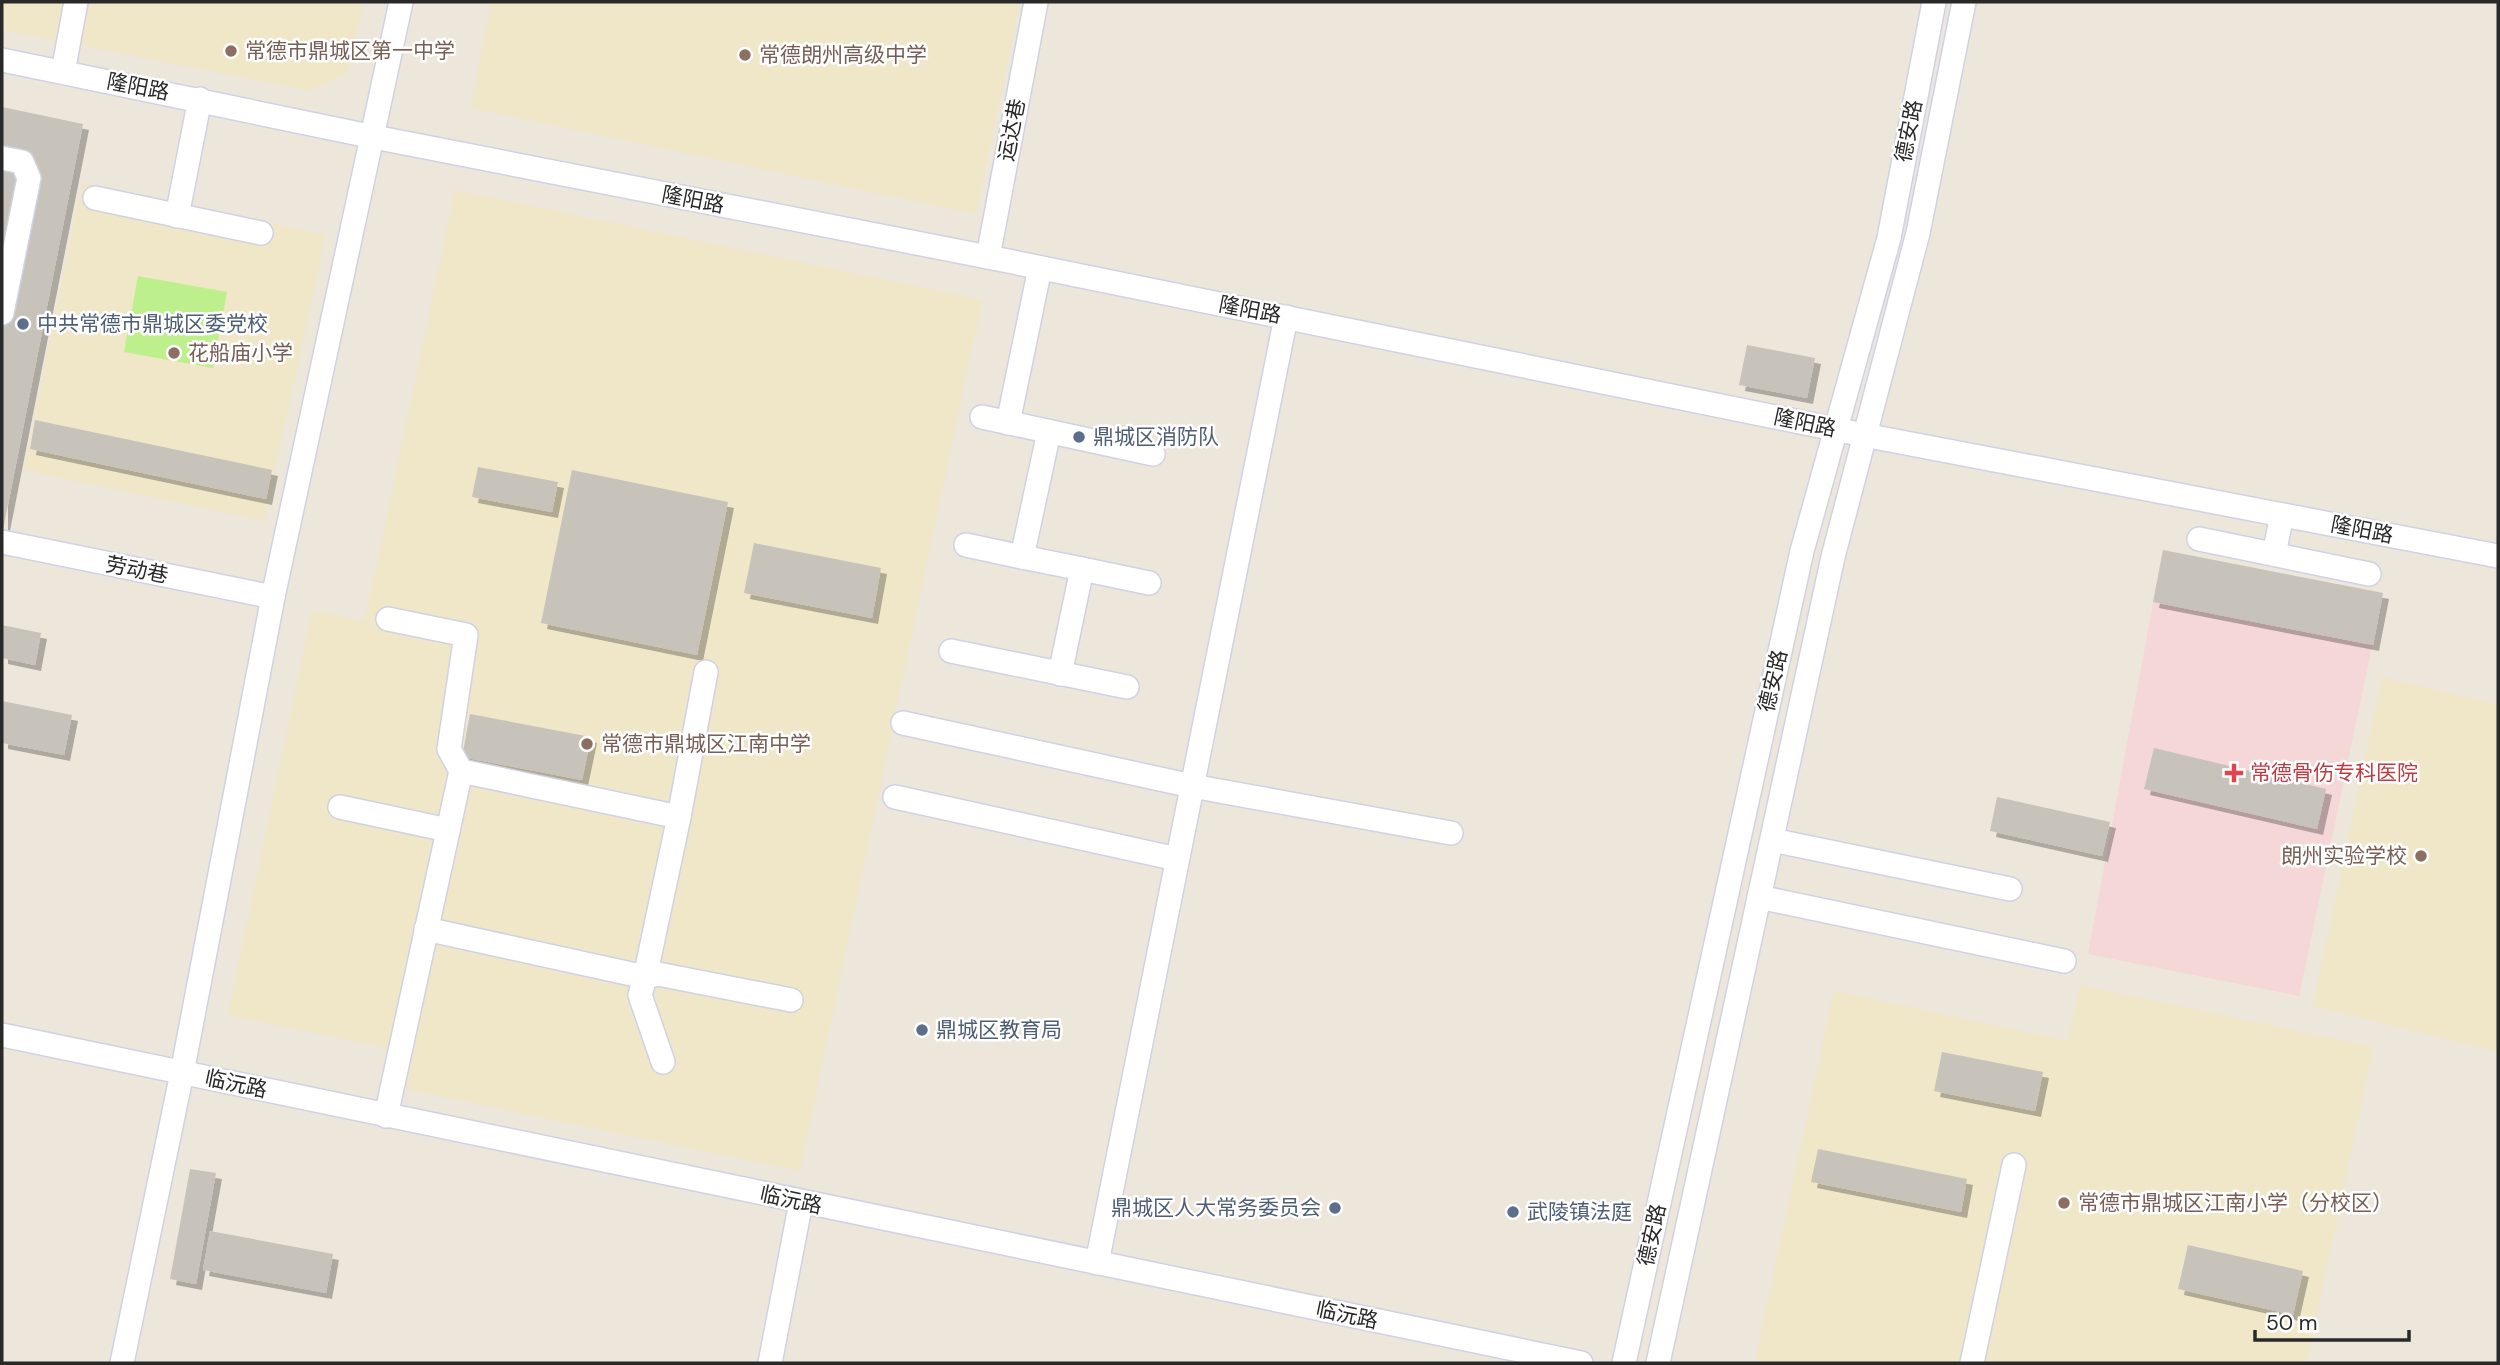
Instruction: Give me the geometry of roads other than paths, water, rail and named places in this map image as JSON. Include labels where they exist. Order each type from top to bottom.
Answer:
[{"type":"street","points":[[63,72],[76,2]]},
{"type":"street","points":[[122,1363],[182,1073],[273,597],[401,2]]},
{"type":"street","name":"运达巷","points":[[988,257],[1037,2]]},
{"type":"street","name":"德安路","points":[[1624,1363],[1802,551],[1889,238],[1934,2]]},
{"type":"street","name":"德安路","points":[[1658,1363],[1833,557],[1919,233],[1964,2]]},
{"type":"street","name":"隆阳路","points":[[2,60],[1836,430],[2498,555]]},
{"type":"street","points":[[177,216],[200,99]]},
{"type":"street","points":[[2,158],[22,162],[29,178],[2,313]]},
{"type":"street","points":[[95,198],[261,233]]},
{"type":"street","points":[[1008,423],[1040,268]]},
{"type":"street","points":[[1097,1263],[1286,317]]},
{"type":"street","points":[[982,417],[1153,454]]},
{"type":"street","points":[[1022,557],[1049,432]]},
{"type":"street","points":[[2274,554],[2282,515]]},
{"type":"street","points":[[2199,539],[2370,574]]},
{"type":"street","name":"劳动巷","points":[[2,542],[273,597]]},
{"type":"street","points":[[967,545],[1149,583]]},
{"type":"street","points":[[1060,674],[1082,569]]},
{"type":"street","points":[[386,1116],[461,771],[449,749],[466,635],[388,619]]},
{"type":"street","points":[[951,651],[1127,687]]},
{"type":"street","points":[[663,1062],[640,995],[679,817],[706,672]]},
{"type":"street","points":[[903,723],[1192,786],[1451,833]]},
{"type":"street","points":[[461,771],[679,817]]},
{"type":"street","points":[[895,797],[1177,859]]},
{"type":"street","points":[[340,807],[447,830]]},
{"type":"street","points":[[1772,840],[2010,889]]},
{"type":"street","points":[[1759,897],[2064,961]]},
{"type":"street","points":[[426,929],[645,977],[658,974],[791,1000]]},
{"type":"street","name":"临沅路","points":[[2,1035],[1581,1363]]},
{"type":"street","points":[[1972,1363],[2014,1165]]},
{"type":"street","points":[[770,1363],[801,1202]]},
{"type":"place","name":"常德市鼎城区第一中学","points":[[231,51]]},
{"type":"place","name":"常德朗州高级中学","points":[[745,55]]},
{"type":"place","name":"中共常德市鼎城区委党校","points":[[23,324]]},
{"type":"place","name":"花船庙小学","points":[[174,353]]},
{"type":"place","name":"鼎城区消防队","points":[[1079,437]]},
{"type":"place","name":"常德市鼎城区江南中学","points":[[587,744]]},
{"type":"place","name":"常德骨伤专科医院","points":[[2234,773]]},
{"type":"place","name":"朗州实验学校","points":[[2421,856]]},
{"type":"place","name":"鼎城区教育局","points":[[922,1030]]},
{"type":"place","name":"常德市鼎城区江南小学（分校区）","points":[[2064,1203]]},
{"type":"place","name":"鼎城区人大常务委员会","points":[[1335,1208]]},
{"type":"place","name":"武陵镇法庭","points":[[1513,1212]]}]
